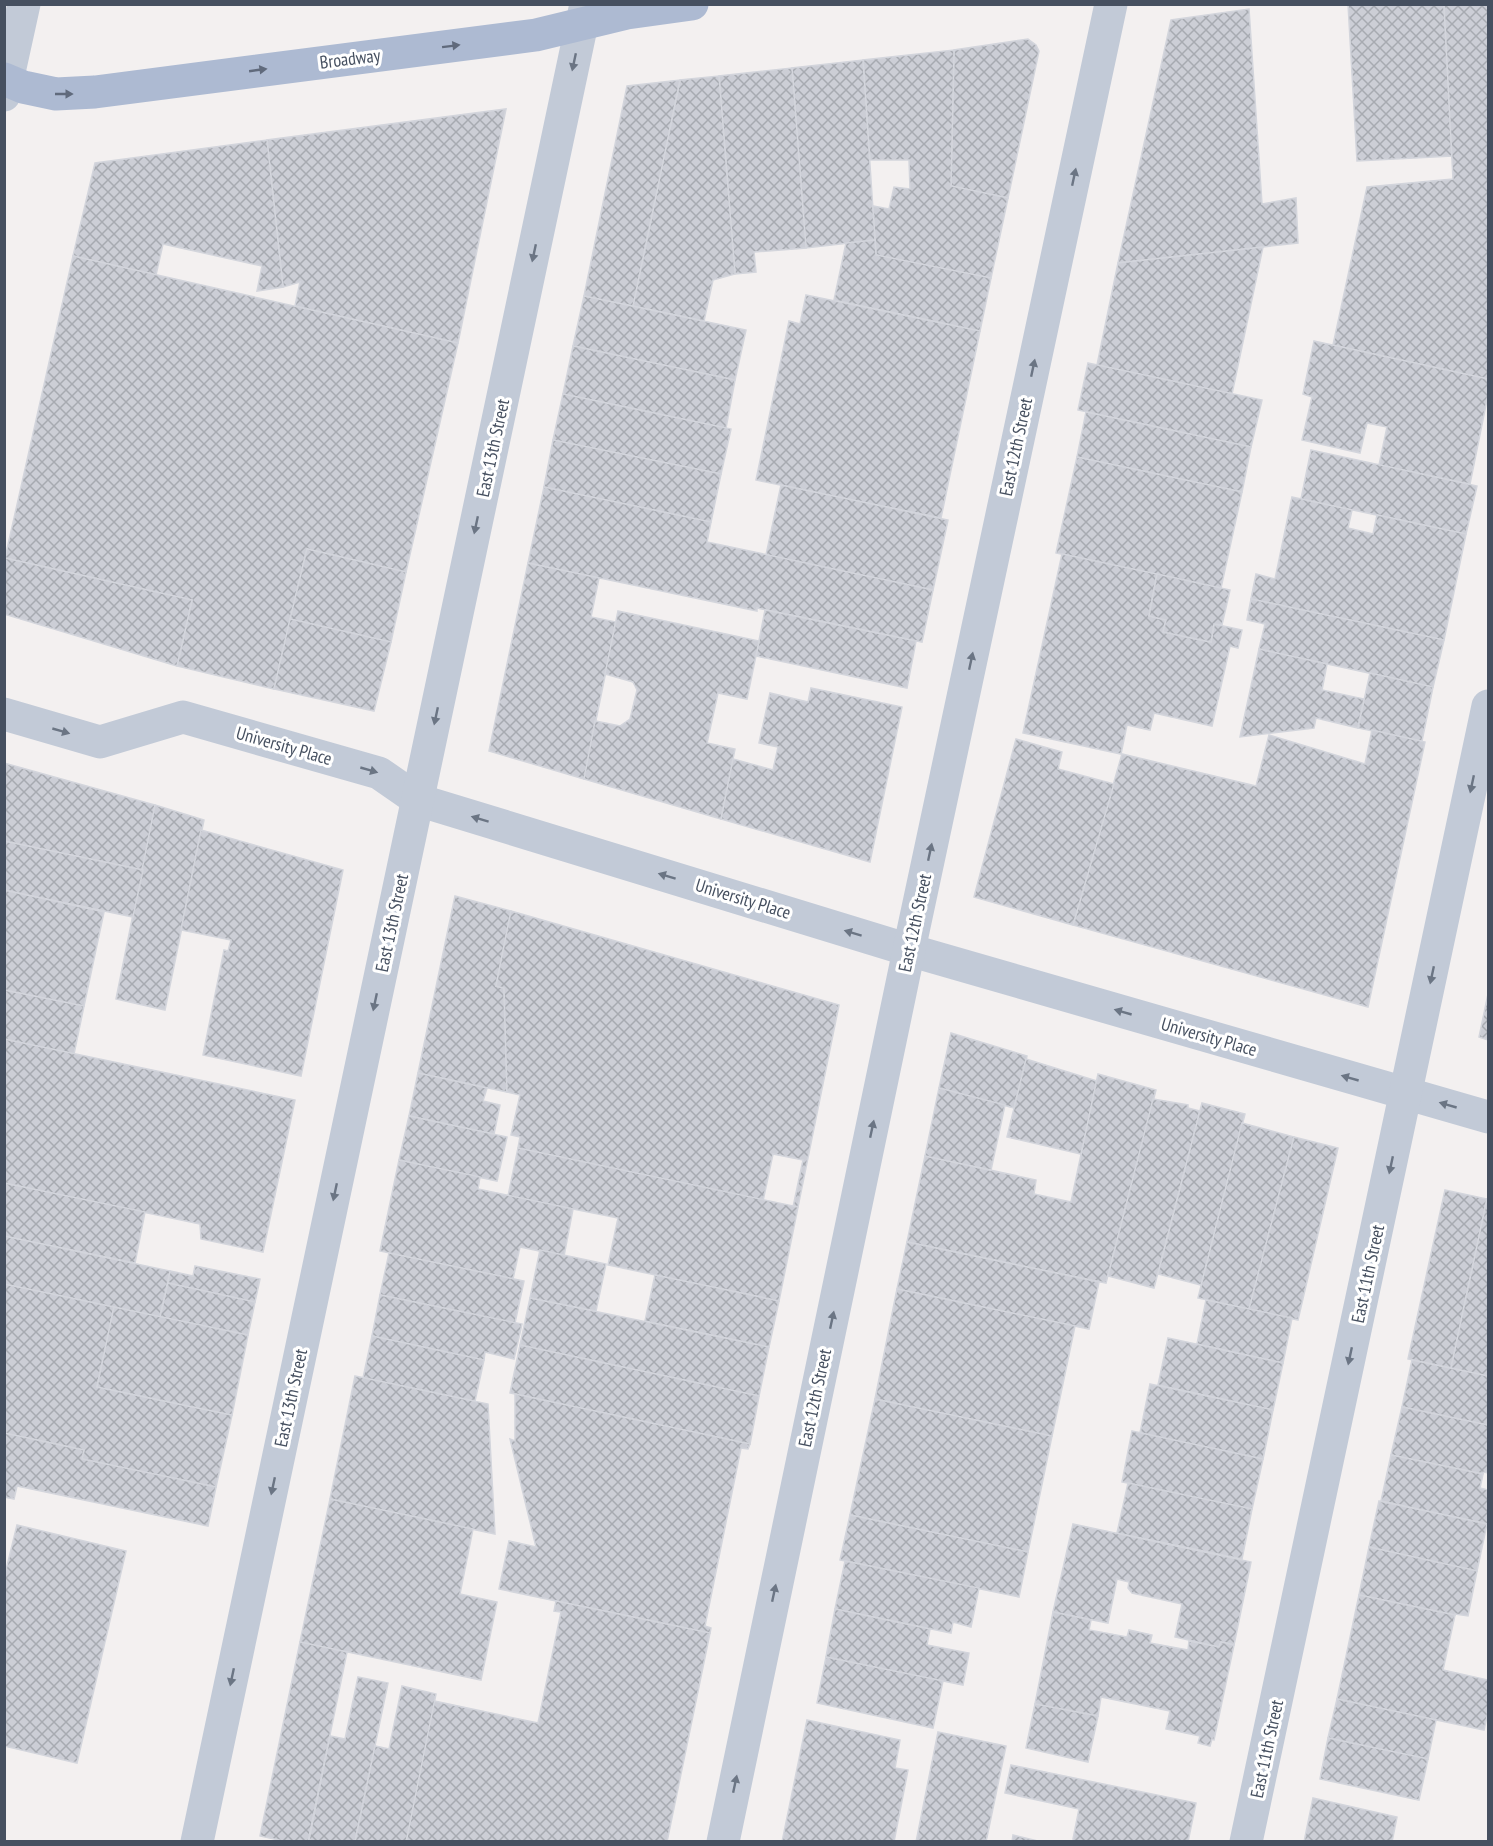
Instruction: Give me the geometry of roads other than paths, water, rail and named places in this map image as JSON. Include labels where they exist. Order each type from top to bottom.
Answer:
[{"type":"main road","name":"Broadway","points":[[6,85],[56,94],[95,92],[536,36],[584,14],[627,13],[692,4]]},
{"type":"street","points":[[6,85],[24,4]]},
{"type":"street","name":"East 12th Street","points":[[723,1842],[909,950],[1111,4]]},
{"type":"street","name":"East 13th Street","points":[[197,1842],[584,14]]},
{"type":"street","name":"East 11th Street","points":[[1246,1842],[1488,706]]},
{"type":"street","name":"University Place","points":[[4,714],[100,742],[183,717],[379,773],[418,800],[909,950],[1488,1117]]}]
